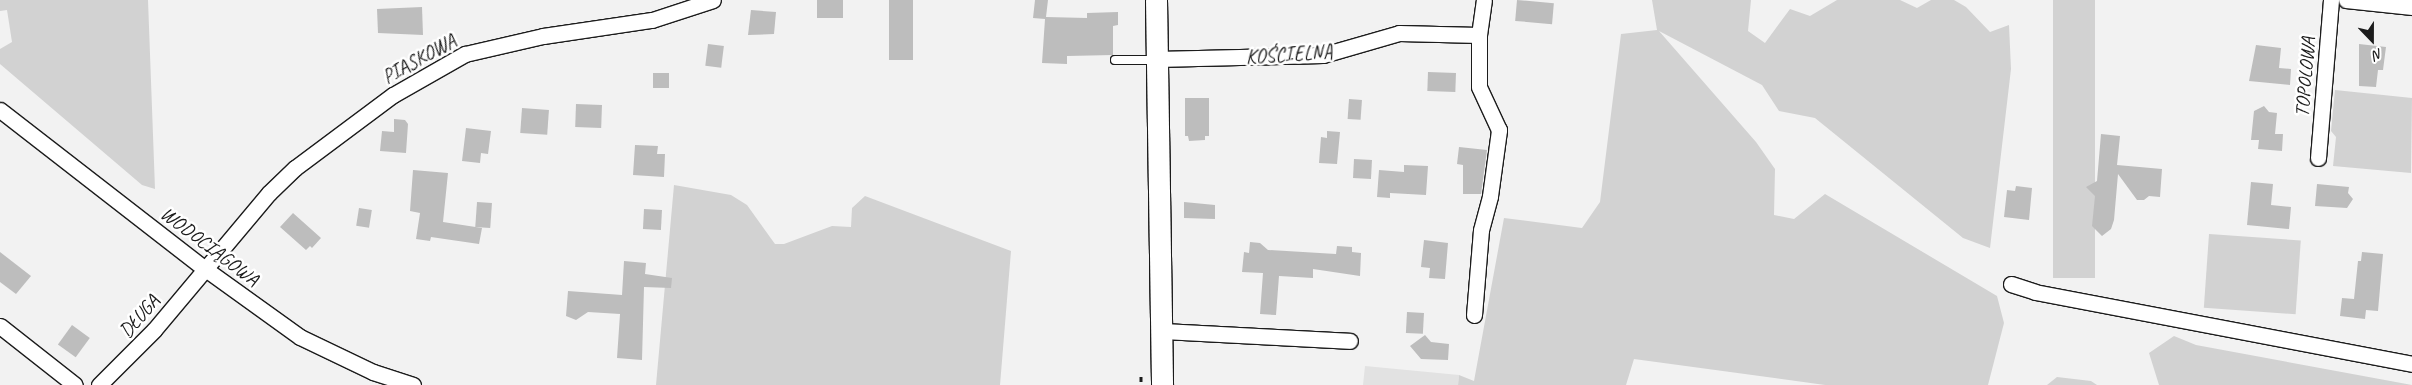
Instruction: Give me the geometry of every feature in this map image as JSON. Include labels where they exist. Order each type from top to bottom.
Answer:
[{"type":"street","name":"PIASKOWA","points":[[204,268],[243,221],[295,168],[393,95],[465,54],[543,36],[652,20],[713,0]]},
{"type":"street","points":[[1156,0],[1162,385]]},
{"type":"street","points":[[1474,315],[1481,230],[1490,196],[1499,130],[1479,87],[1478,35],[1484,0]]},
{"type":"street","name":"TOPOLOWA","points":[[2318,158],[2331,0]]},
{"type":"street","points":[[2346,0],[2412,6]]},
{"type":"street","name":"KOŚCIELNA","points":[[1156,60],[1323,55],[1399,33],[1478,35]]},
{"type":"street","name":"WODOCIĄGOWA","points":[[0,110],[204,268],[300,338],[373,372],[413,385]]},
{"type":"street","name":"DŁUGA","points":[[99,385],[119,369],[154,330],[204,268]]},
{"type":"street","points":[[2011,284],[2035,292],[2412,364]]},
{"type":"street","points":[[0,326],[75,385]]},
{"type":"street","points":[[1161,332],[1350,341]]},
{"type":"lane","points":[[1115,60],[1156,60]]},
{"type":"shaded area","points":[[0,0],[148,0],[155,189],[142,185],[0,64],[0,49],[12,42],[7,10],[0,11]]},
{"type":"shaded area","points":[[1652,0],[1751,0],[1748,31],[1765,43],[1790,9],[1810,16],[1837,0],[1900,0],[1917,8],[1931,0],[1954,0],[1966,7],[1990,32],[2009,25],[2011,69],[1990,248],[1963,238],[1815,118],[1779,111],[1762,85],[1659,31],[1756,142],[1775,169],[1774,215],[1794,219],[1825,194],[1997,296],[2004,323],[1988,385],[1825,385],[1634,359],[1626,385],[1458,385],[1459,375],[1474,381],[1504,218],[1582,228],[1600,202],[1621,34],[1657,30]]},
{"type":"shaded area","points":[[2053,0],[2095,0],[2095,278],[2053,278]]},
{"type":"shaded area","points":[[2335,90],[2412,98],[2411,173],[2333,166],[2336,137],[2331,131]]},
{"type":"shaded area","points":[[674,185],[731,195],[747,205],[775,244],[784,244],[832,226],[851,227],[852,208],[865,196],[1011,251],[1000,385],[656,385]]},
{"type":"shaded area","points":[[2209,234],[2301,240],[2296,314],[2204,308]]},
{"type":"shaded area","points":[[2174,336],[2196,345],[2412,385],[2159,385],[2149,353]]},
{"type":"shaded area","points":[[1365,366],[1459,375],[1458,385],[1363,385]]},
{"type":"shaded area","points":[[2057,377],[2091,381],[2097,385],[2047,385]]},
{"type":"building","points":[[817,0],[843,0],[843,18],[817,18]]},
{"type":"building","points":[[889,0],[913,0],[913,60],[889,60]]},
{"type":"building","points":[[1035,0],[1048,0],[1046,17],[1087,18],[1087,13],[1118,12],[1118,25],[1113,26],[1113,55],[1067,56],[1067,64],[1042,63],[1045,19],[1033,18]]},
{"type":"building","points":[[1517,0],[1554,3],[1552,24],[1515,21]]},
{"type":"building","points":[[422,7],[423,35],[378,33],[377,9]]},
{"type":"building","points":[[751,10],[776,12],[774,34],[748,35]]},
{"type":"building","points":[[708,44],[724,46],[721,68],[705,66]]},
{"type":"building","points":[[2359,44],[2386,47],[2383,70],[2378,70],[2376,87],[2359,86]]},
{"type":"building","points":[[2256,45],[2281,48],[2279,68],[2291,69],[2290,85],[2249,81]]},
{"type":"building","points":[[1428,72],[1456,73],[1455,92],[1427,91]]},
{"type":"building","points":[[653,73],[669,73],[669,88],[653,88]]},
{"type":"building","points":[[1185,98],[1209,98],[1209,136],[1205,136],[1205,140],[1189,141],[1188,136],[1185,136]]},
{"type":"building","points":[[1349,99],[1362,100],[1361,120],[1348,119]]},
{"type":"building","points":[[576,104],[602,105],[601,128],[575,127]]},
{"type":"building","points":[[2264,106],[2269,112],[2277,113],[2275,134],[2283,134],[2282,151],[2258,149],[2259,140],[2251,140],[2254,111]]},
{"type":"building","points":[[522,108],[549,110],[547,135],[520,133]]},
{"type":"building","points":[[394,119],[405,120],[408,124],[406,153],[380,151],[382,131],[394,132]]},
{"type":"building","points":[[466,128],[491,131],[488,154],[481,153],[480,163],[462,161]]},
{"type":"building","points":[[1327,131],[1340,132],[1337,164],[1319,163],[1321,137],[1327,138]]},
{"type":"building","points":[[2101,134],[2120,136],[2117,165],[2162,169],[2160,197],[2149,196],[2144,200],[2137,200],[2118,174],[2114,220],[2111,229],[2102,236],[2092,226],[2095,196],[2086,187],[2097,181]]},
{"type":"building","points":[[635,145],[658,146],[657,154],[665,154],[664,177],[633,175]]},
{"type":"building","points":[[1459,147],[1487,150],[1481,194],[1463,194],[1463,165],[1457,164]]},
{"type":"building","points":[[1354,159],[1372,160],[1371,179],[1353,178]]},
{"type":"building","points":[[1404,165],[1428,166],[1426,195],[1390,193],[1390,198],[1377,197],[1379,170],[1404,172]]},
{"type":"building","points":[[413,170],[448,173],[443,222],[482,228],[479,244],[431,237],[430,241],[416,239],[420,213],[410,211]]},
{"type":"building","points":[[2251,182],[2273,184],[2271,205],[2291,207],[2289,229],[2247,225]]},
{"type":"building","points":[[2317,184],[2349,187],[2348,193],[2353,199],[2347,208],[2315,206]]},
{"type":"building","points":[[2016,186],[2032,188],[2029,220],[2004,217],[2007,190],[2015,191]]},
{"type":"building","points":[[477,202],[492,203],[490,228],[475,227]]},
{"type":"building","points":[[1184,202],[1215,205],[1215,219],[1184,218]]},
{"type":"building","points":[[359,208],[372,210],[369,228],[356,226]]},
{"type":"building","points":[[644,209],[662,210],[661,230],[643,229]]},
{"type":"building","points":[[293,213],[321,238],[312,248],[310,246],[306,250],[280,227]]},
{"type":"building","points":[[1424,240],[1448,243],[1445,279],[1429,278],[1430,268],[1421,267]]},
{"type":"building","points":[[1250,242],[1260,243],[1268,250],[1336,254],[1337,246],[1352,247],[1352,252],[1361,253],[1360,276],[1313,269],[1313,278],[1279,276],[1276,315],[1260,314],[1263,273],[1242,272],[1244,252],[1249,253]]},
{"type":"building","points":[[0,252],[31,276],[16,294],[0,282]]},
{"type":"building","points":[[2362,252],[2383,254],[2378,311],[2366,310],[2365,319],[2340,316],[2342,298],[2354,299],[2358,261],[2361,261]]},
{"type":"building","points":[[624,261],[646,263],[645,274],[672,278],[671,288],[644,287],[642,360],[617,358],[620,314],[588,312],[576,320],[566,316],[568,291],[622,295]]},
{"type":"building","points":[[1407,312],[1424,313],[1423,334],[1406,333]]},
{"type":"building","points":[[72,325],[90,338],[76,357],[58,344]]},
{"type":"building","points":[[1425,335],[1431,342],[1449,344],[1448,360],[1421,359],[1410,346]]}]
